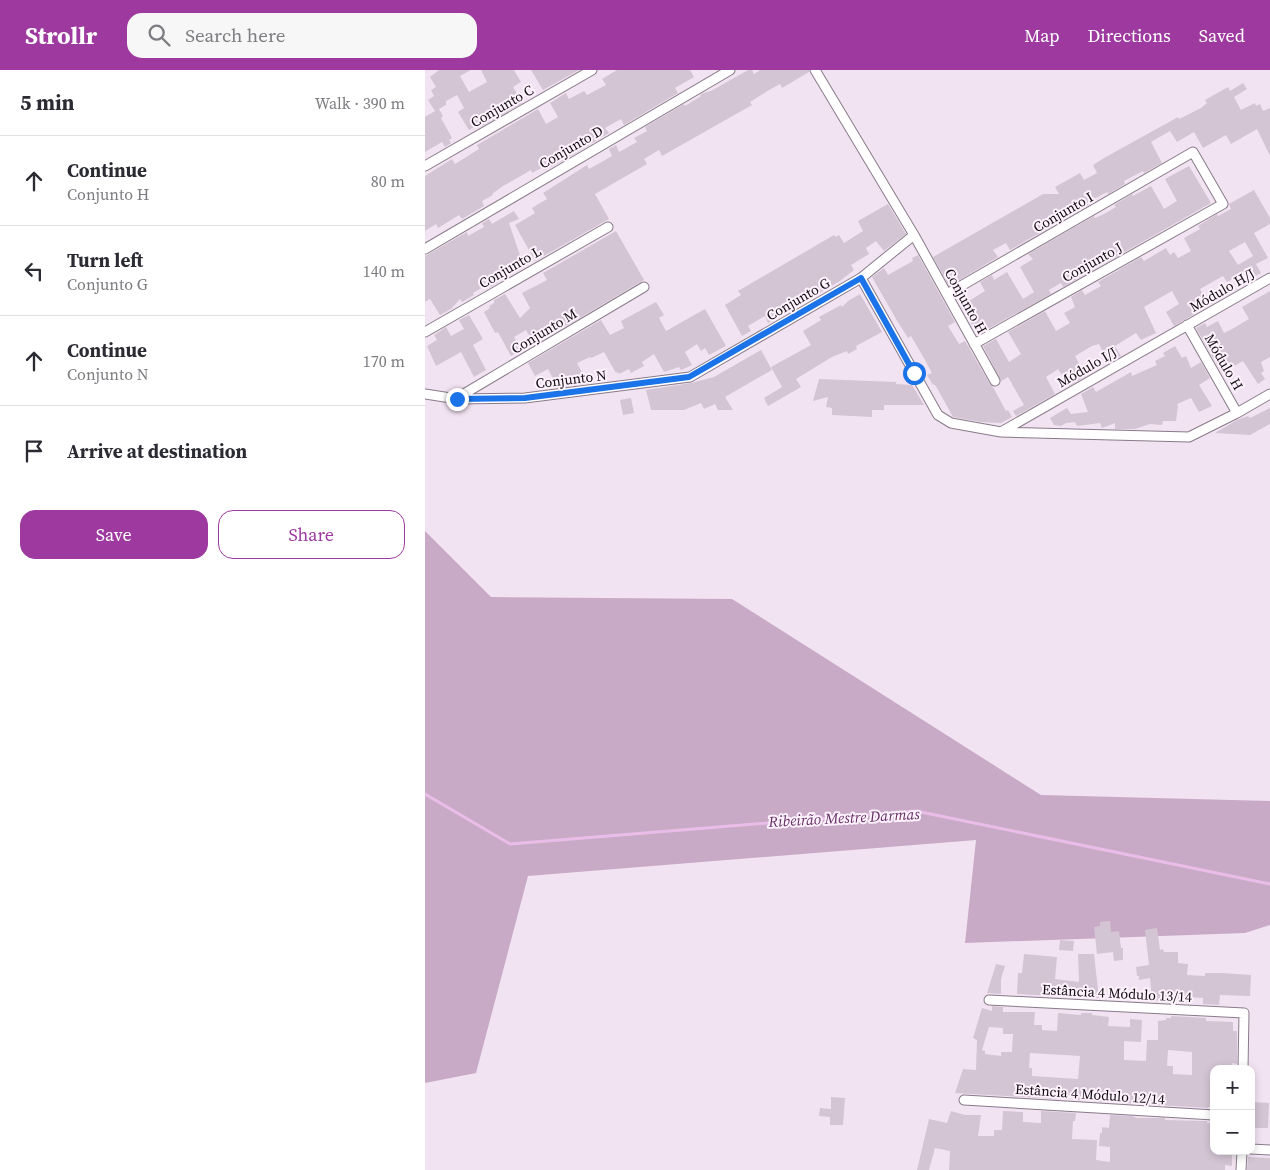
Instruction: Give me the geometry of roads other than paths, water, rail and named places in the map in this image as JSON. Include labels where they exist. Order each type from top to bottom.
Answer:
[{"type":"street","name":"Conjunto C","points":[[425,166],[592,70]]},
{"type":"street","name":"Conjunto D","points":[[425,248],[730,70]]},
{"type":"street","name":"Conjunto H","points":[[815,70],[914,235],[995,381]]},
{"type":"street","name":"Conjunto I","points":[[947,294],[1193,152],[1223,204]]},
{"type":"street","name":"Conjunto J","points":[[974,344],[1223,204]]},
{"type":"street","name":"Conjunto L","points":[[425,332],[608,227]]},
{"type":"street","name":"Conjunto G","points":[[689,377],[861,278],[914,235]]},
{"type":"street","points":[[861,278],[938,415],[951,423],[1001,432],[1189,437],[1270,394]]},
{"type":"street","name":"Módulo H/J","points":[[1187,325],[1270,278]]},
{"type":"street","name":"Conjunto M","points":[[457,399],[645,287]]},
{"type":"street","name":"Módulo H","points":[[1187,325],[1237,413]]},
{"type":"street","name":"Módulo I/J","points":[[1001,432],[1187,325]]},
{"type":"street","name":"Conjunto N","points":[[425,394],[457,399],[525,398],[689,377]]},
{"type":"street","name":"Estância 4 Módulo 13/14","points":[[989,1000],[1244,1014],[1243,1065]]},
{"type":"street","name":"Estância 4 Módulo 12/14","points":[[964,1100],[1210,1115]]},
{"type":"street","points":[[1255,1149],[1270,1150]]},
{"type":"street","points":[[1241,1170],[1242,1155]]},
{"type":"waterway","name":"Ribeirão Mestre Darmas","points":[[425,794],[510,844],[916,811],[1270,884]]}]
